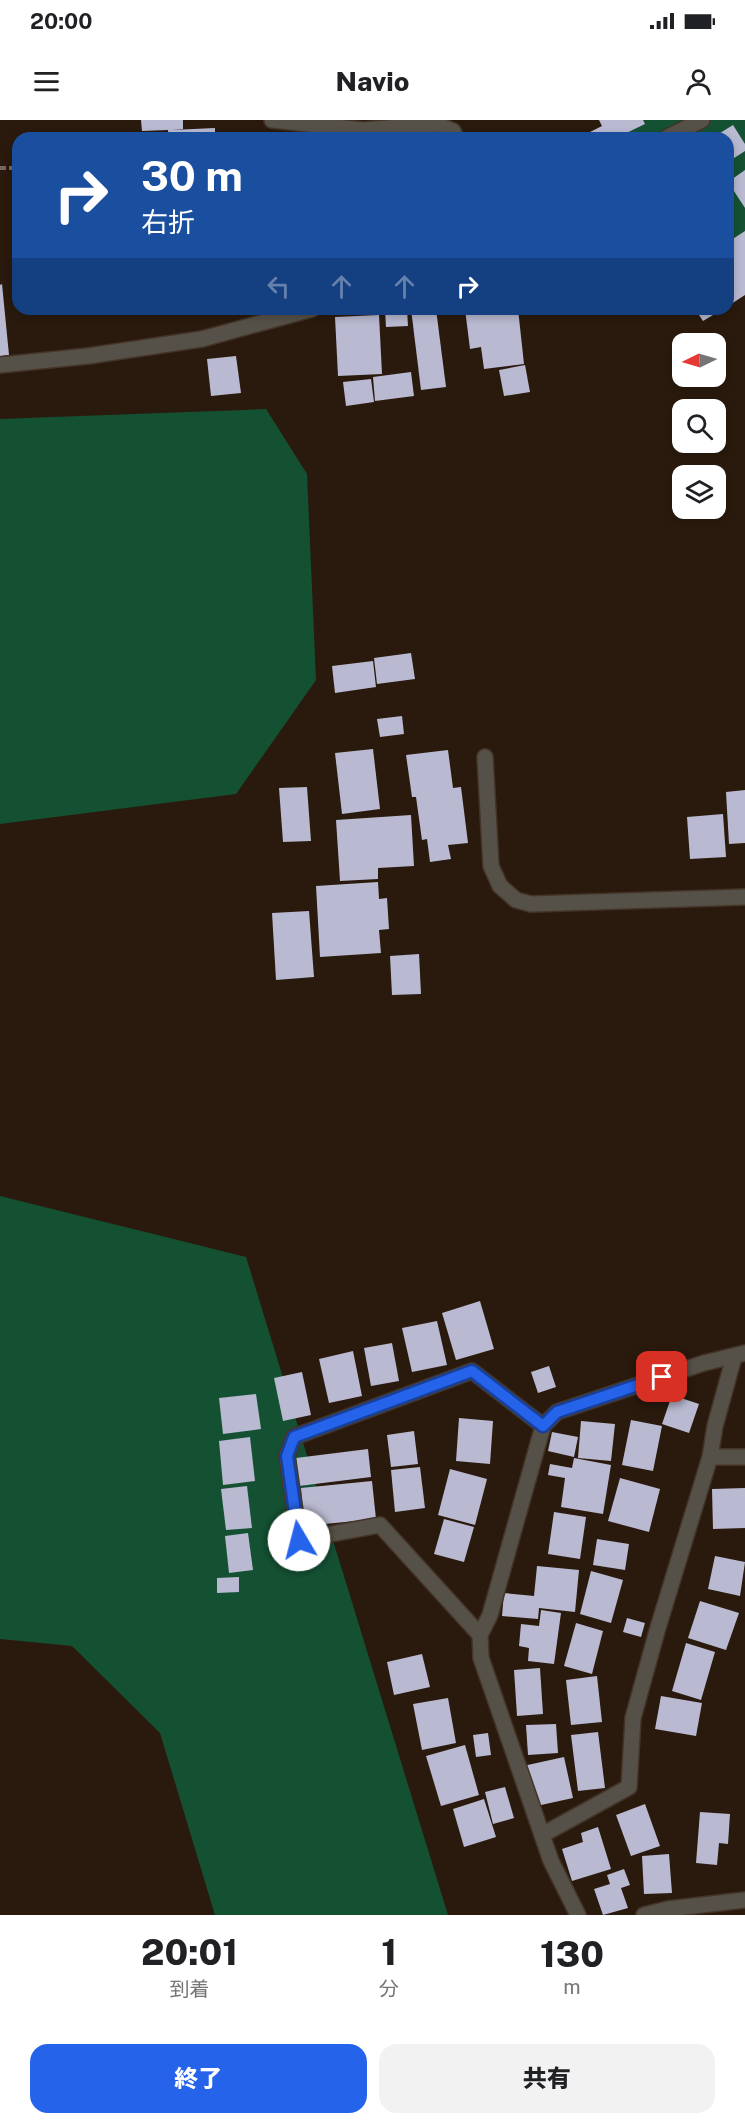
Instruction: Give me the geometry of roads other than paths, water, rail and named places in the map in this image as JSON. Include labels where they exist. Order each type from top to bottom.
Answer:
[{"type":"street","points":[[272,120],[363,130],[436,124],[453,132]]},
{"type":"street","points":[[678,132],[702,120]]},
{"type":"street","points":[[0,365],[88,356],[202,339],[290,315]]},
{"type":"street","points":[[485,756],[490,867],[500,886],[516,900],[531,904],[745,897]]},
{"type":"street","points":[[578,1915],[551,1861],[481,1658],[480,1635],[490,1615],[543,1426],[557,1412],[705,1363],[739,1355]]},
{"type":"street","points":[[542,1835],[629,1787],[633,1718],[710,1457],[715,1426],[739,1355]]},
{"type":"street","points":[[480,1635],[380,1525],[299,1540],[287,1456],[294,1437],[472,1371],[543,1426]]},
{"type":"street","points":[[710,1457],[745,1457]]},
{"type":"street","points":[[644,1915],[668,1909],[745,1900]]}]
